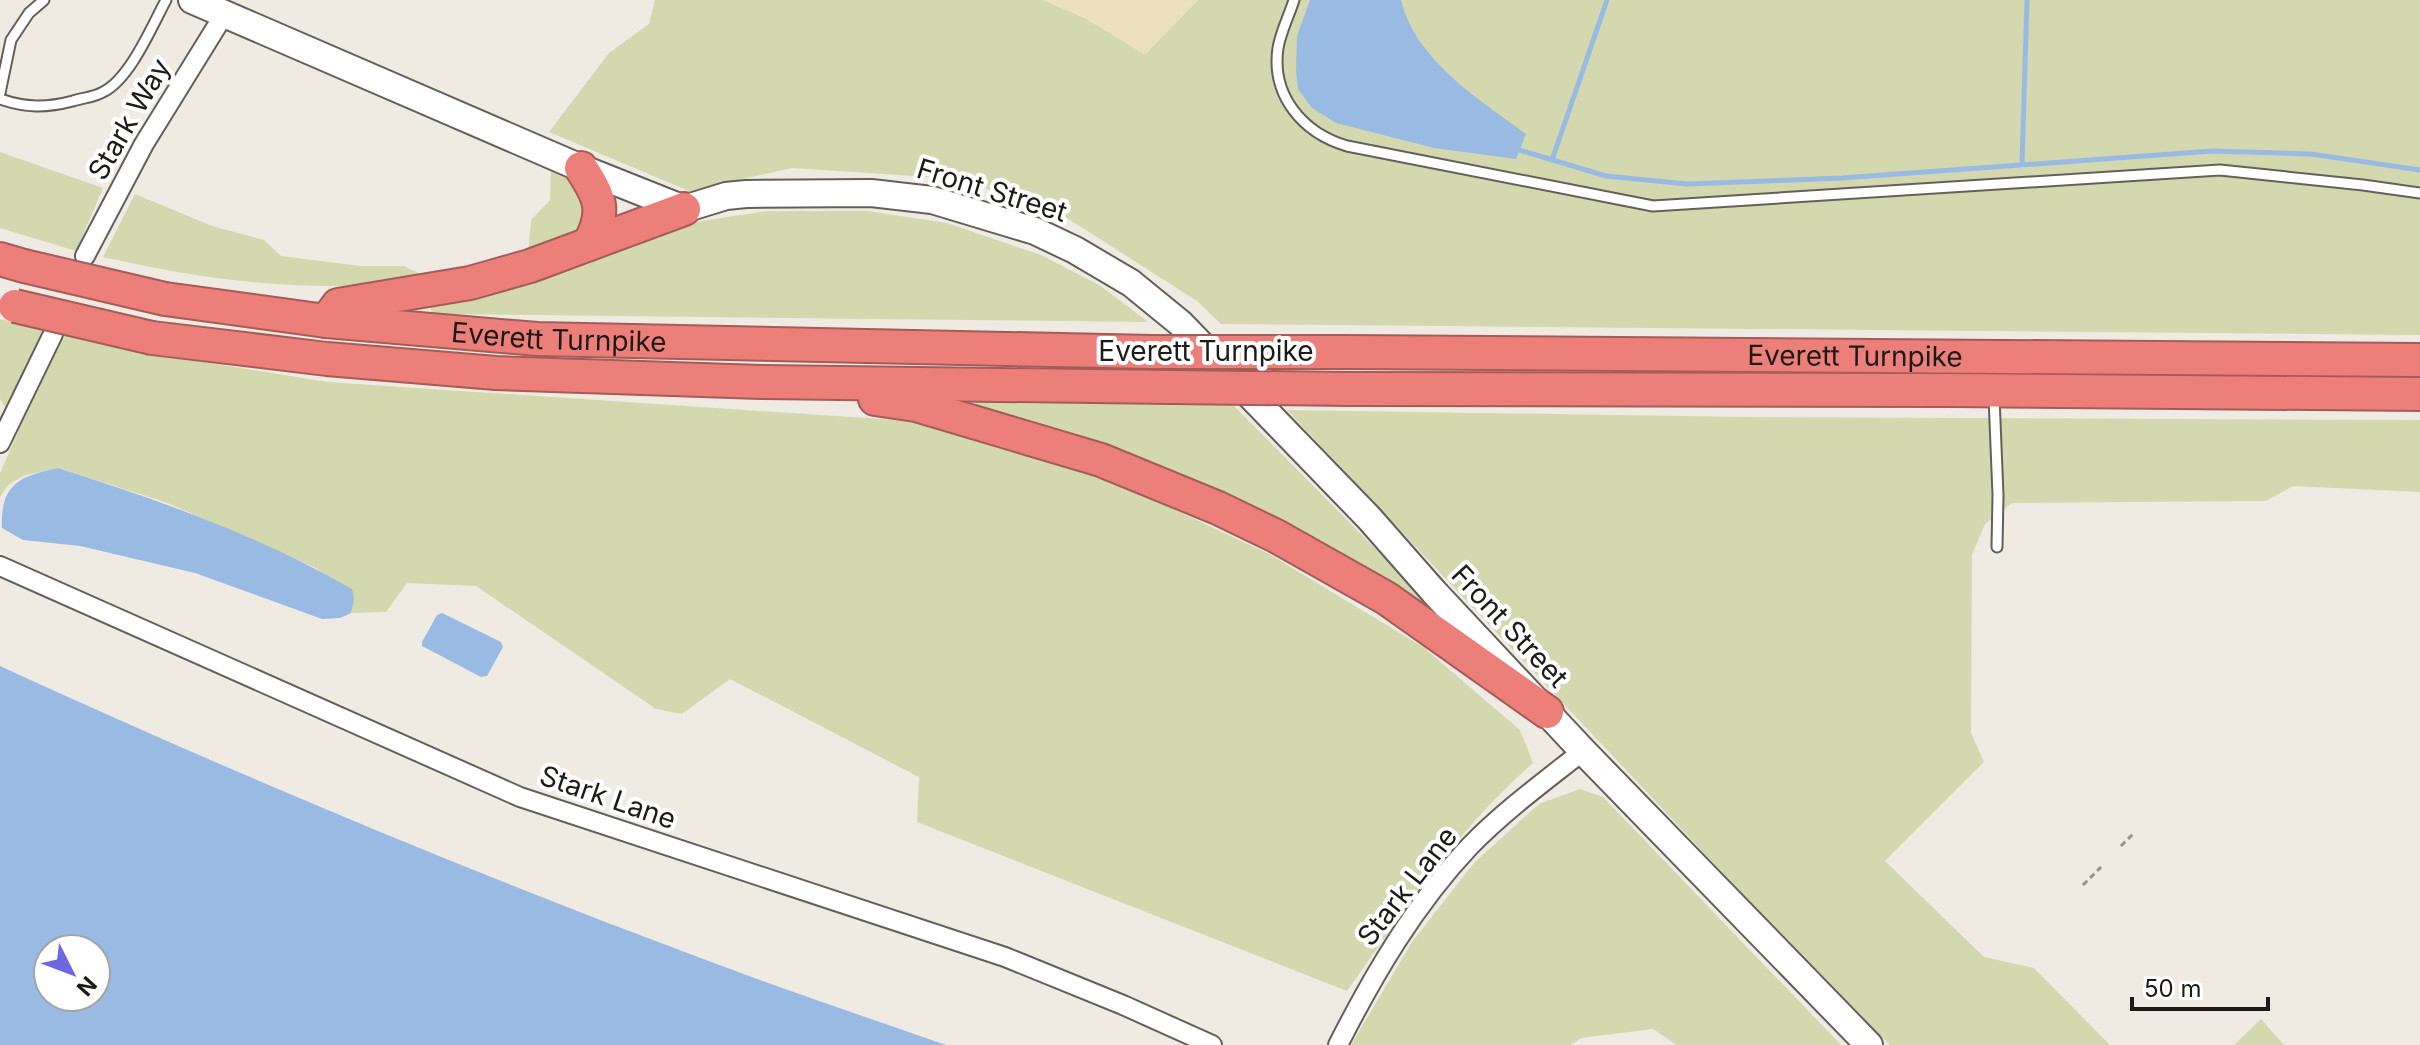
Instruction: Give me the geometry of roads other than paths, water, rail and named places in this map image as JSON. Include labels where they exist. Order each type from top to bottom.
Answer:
[{"type":"highway","points":[[581,168],[597,192],[600,223],[589,244]]},
{"type":"highway","points":[[326,321],[338,305],[470,283],[530,266],[684,209]]},
{"type":"highway","name":"Everett Turnpike","points":[[12,262],[165,299],[326,321],[537,339],[1152,352],[2420,360]]},
{"type":"highway","name":"Everett Turnpike","points":[[8,303],[152,338],[411,368],[761,382],[1350,389],[2420,394]]},
{"type":"highway","points":[[761,382],[916,405],[1101,460],[1160,483],[1276,536],[1386,598],[1547,712]]},
{"type":"main road","points":[[192,0],[581,168],[684,209]]},
{"type":"main road","name":"Front Street","points":[[684,209],[726,196],[746,194],[897,195],[932,200],[1035,231],[1113,271],[1180,323],[1369,518],[1583,751],[1869,1045]]},
{"type":"street","name":"Stark Way","points":[[85,256],[144,144],[225,13]]},
{"type":"street","points":[[0,443],[9,403],[53,334]]},
{"type":"street","name":"Stark Lane","points":[[0,566],[520,797],[1005,957],[1212,1045]]},
{"type":"street","name":"Stark Lane","points":[[1338,1045],[1380,965],[1443,877],[1481,836],[1583,751]]},
{"type":"lane","points":[[44,0],[29,13],[11,40],[0,96],[20,106],[55,105],[104,92],[121,78],[166,0]]},
{"type":"lane","points":[[1294,0],[1278,50],[1279,81],[1291,109],[1322,137],[1347,146],[1653,206],[2220,170],[2420,193]]},
{"type":"lane","points":[[1994,390],[1997,547]]},
{"type":"water","points":[[1310,0],[1401,0],[1420,42],[1435,60],[1470,92],[1526,134],[1516,159],[1434,148],[1336,123],[1312,108],[1298,89],[1296,71],[1297,36]]},
{"type":"water","points":[[58,468],[171,506],[281,552],[352,589],[354,600],[351,613],[340,618],[322,619],[195,573],[80,546],[23,540],[2,528],[2,513],[9,491],[24,478]]},
{"type":"water","points":[[442,613],[501,642],[503,647],[487,676],[481,677],[422,646],[437,615]]},
{"type":"water","points":[[0,666],[438,856],[736,971],[946,1045],[0,1045]]},
{"type":"waterway","points":[[1552,160],[1607,0]]},
{"type":"waterway","points":[[2022,164],[2027,0]]},
{"type":"waterway","points":[[1516,149],[1606,176],[1687,184],[1842,178],[2212,151],[2311,154],[2420,170]]}]
